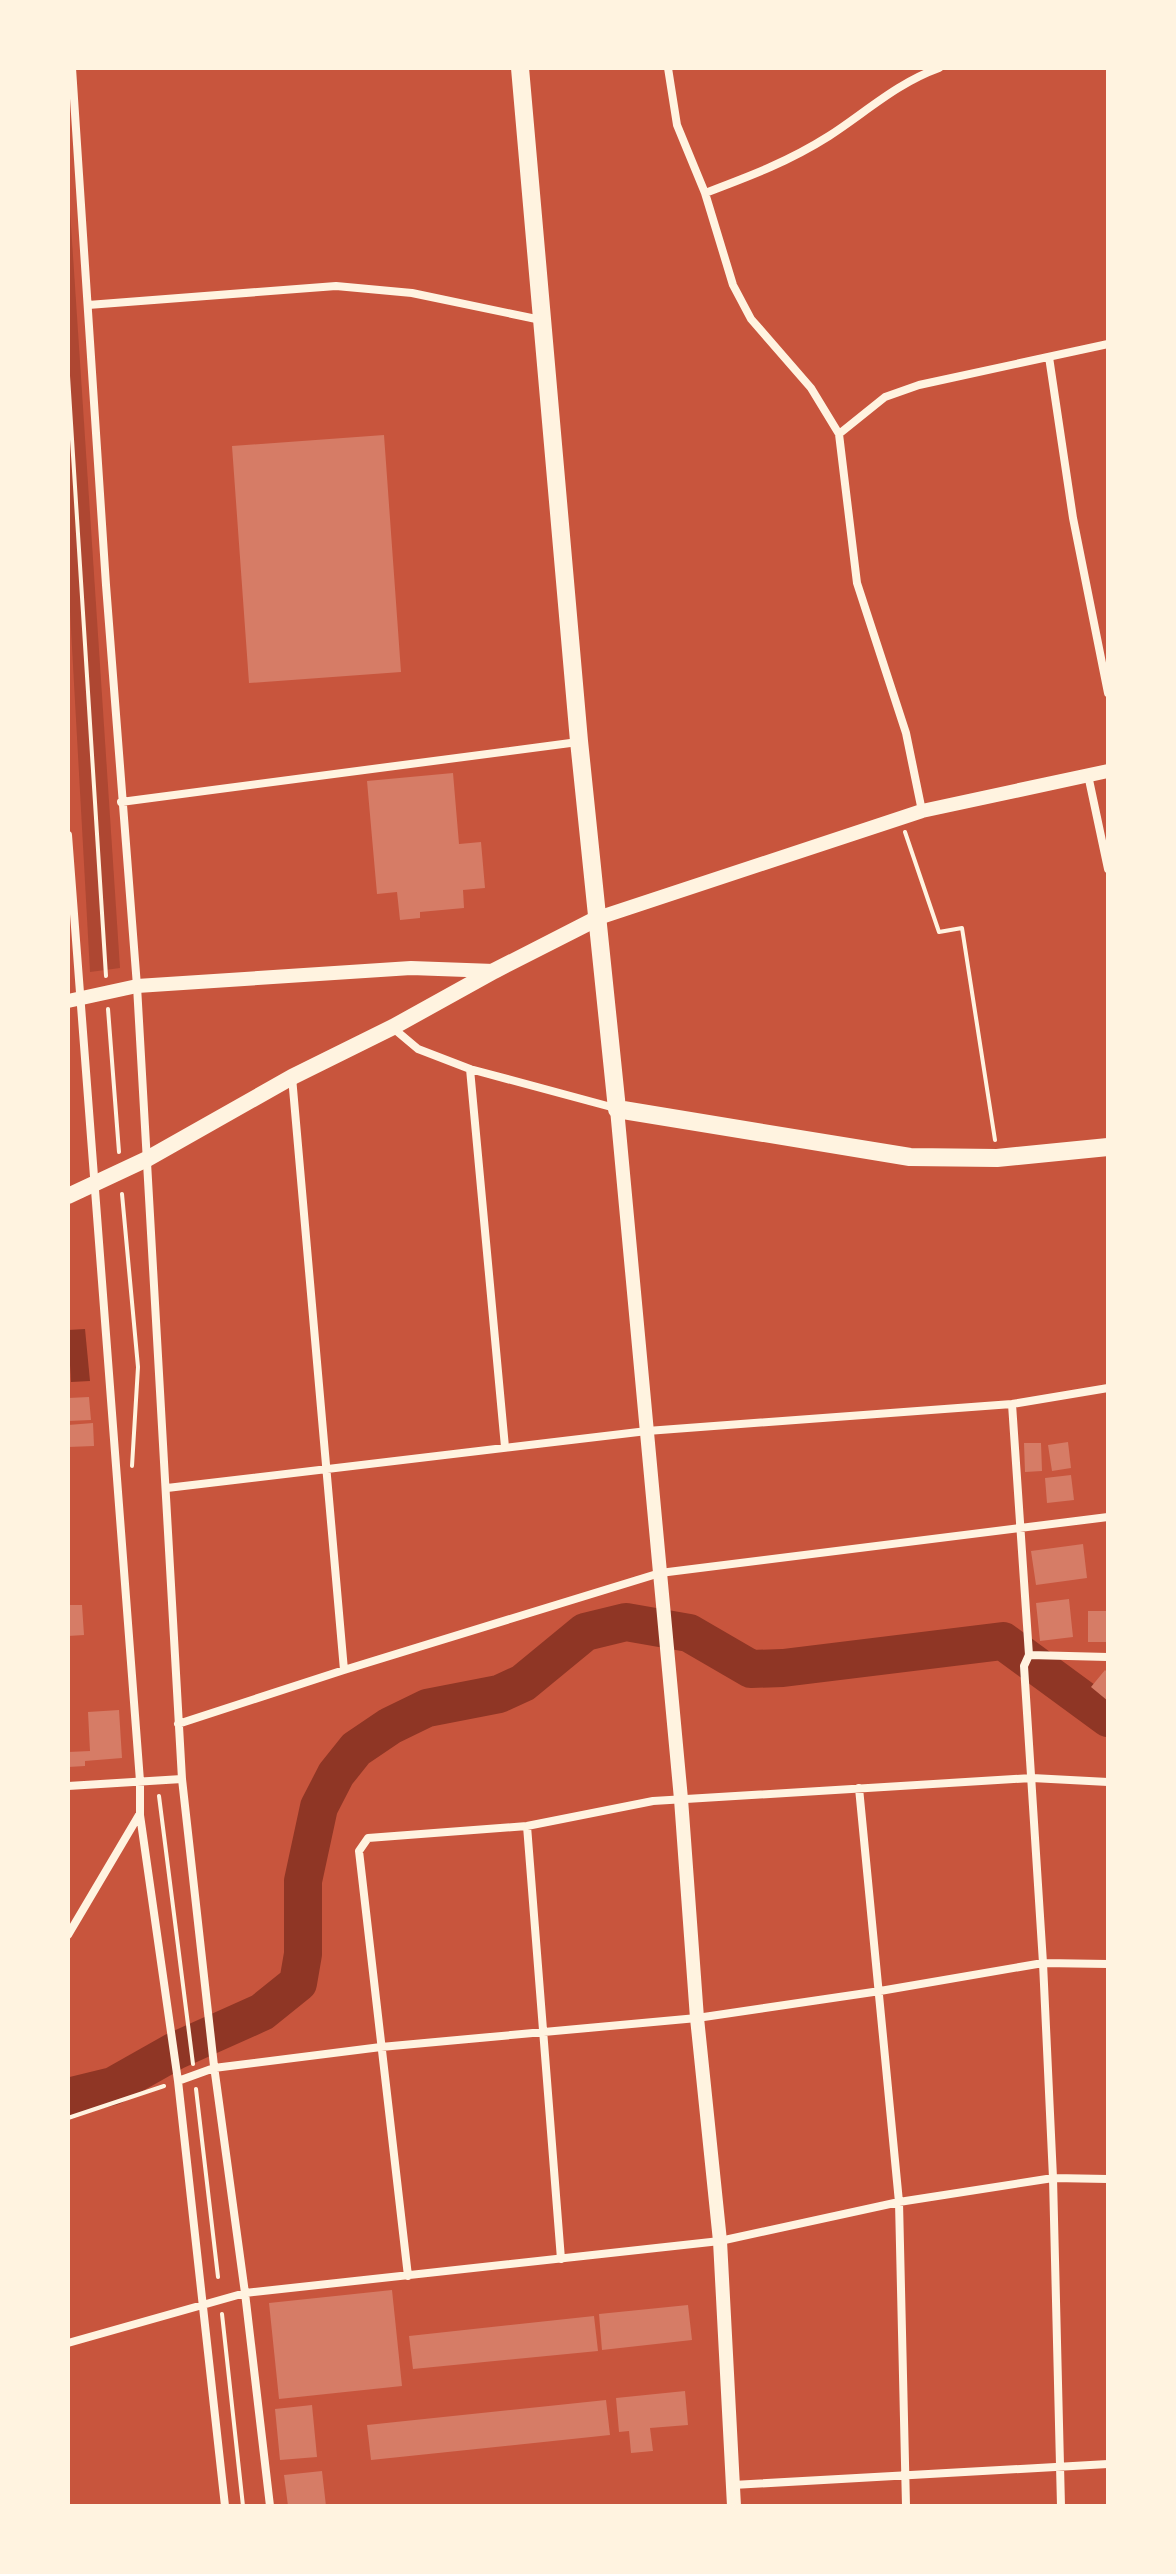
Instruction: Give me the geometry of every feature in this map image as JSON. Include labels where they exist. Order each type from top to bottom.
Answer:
[{"type":"highway","points":[[520,68],[579,741],[617,1109],[910,1157],[997,1158],[1108,1147]]},
{"type":"main road","points":[[68,1196],[147,1159],[292,1077],[598,918]]},
{"type":"street","points":[[72,68],[121,802],[137,986],[182,1779],[214,2067],[270,2506]]},
{"type":"street","points":[[668,68],[677,125],[705,193],[733,285],[751,319],[811,388],[839,434],[857,583],[906,733],[922,811]]},
{"type":"street","points":[[705,193],[775,167],[829,136],[885,95],[939,68]]},
{"type":"street","points":[[88,305],[336,286],[412,293],[541,321]]},
{"type":"street","points":[[839,434],[885,397],[919,385],[1108,344]]},
{"type":"street","points":[[1049,357],[1073,518],[1108,693]]},
{"type":"street","points":[[121,802],[579,741]]},
{"type":"street","points":[[598,918],[922,811],[1108,771]]},
{"type":"street","points":[[1088,775],[1108,869]]},
{"type":"street","points":[[68,835],[74,1000],[94,1183],[140,1781],[140,1815],[178,2080],[225,2506]]},
{"type":"street","points":[[74,1000],[137,986],[411,968],[494,971]]},
{"type":"street","points":[[393,1027],[418,1049],[470,1069],[617,1109],[681,1799],[697,2018],[720,2241],[734,2506]]},
{"type":"street","points":[[470,1069],[505,1447]]},
{"type":"street","points":[[292,1077],[344,1670]]},
{"type":"street","points":[[167,1488],[647,1431],[1012,1404],[1108,1388]]},
{"type":"street","points":[[1012,1404],[1029,1655],[1024,1666],[1053,2178],[1061,2506]]},
{"type":"street","points":[[178,1724],[660,1573],[1108,1517]]},
{"type":"street","points":[[1029,1655],[1108,1657]]},
{"type":"street","points":[[408,2276],[359,1851],[368,1838],[527,1826],[653,1801],[1032,1778],[1108,1782]]},
{"type":"street","points":[[68,1786],[182,1779]]},
{"type":"street","points":[[859,1788],[899,2202],[906,2506]]},
{"type":"street","points":[[68,1935],[140,1815]]},
{"type":"street","points":[[527,1826],[561,2259]]},
{"type":"street","points":[[178,2080],[214,2067],[381,2047],[697,2018],[1043,1963],[1108,1964]]},
{"type":"street","points":[[68,2343],[245,2293],[720,2241],[899,2202],[1053,2178],[1108,2179]]},
{"type":"street","points":[[733,2485],[1108,2464]]},
{"type":"path","points":[[68,376],[106,982]]},
{"type":"path","points":[[899,818],[939,932],[962,928],[997,1158]]},
{"type":"path","points":[[108,1007],[119,1152]]},
{"type":"path","points":[[122,1194],[138,1367],[132,1466]]},
{"type":"path","points":[[159,1796],[194,2070]]},
{"type":"path","points":[[68,2118],[178,2080]]},
{"type":"path","points":[[196,2083],[218,2277]]},
{"type":"path","points":[[221,2311],[243,2506]]},
{"type":"shaded area","points":[[68,180],[120,968],[90,972],[68,575]]},
{"type":"shaded area","points":[[85,1329],[90,1381],[71,1382],[68,1330]]},
{"type":"building","points":[[384,435],[401,672],[249,683],[232,446]]},
{"type":"building","points":[[453,773],[459,844],[481,842],[485,888],[463,890],[464,908],[420,912],[420,918],[400,920],[397,892],[377,894],[367,781]]},
{"type":"building","points":[[89,1397],[91,1420],[68,1421],[68,1398]]},
{"type":"building","points":[[93,1423],[94,1446],[68,1447],[68,1425]]},
{"type":"building","points":[[1068,1442],[1071,1468],[1052,1471],[1048,1445]]},
{"type":"building","points":[[1024,1443],[1041,1443],[1042,1471],[1025,1472]]},
{"type":"building","points":[[1071,1475],[1074,1500],[1047,1503],[1045,1478]]},
{"type":"building","points":[[1083,1544],[1087,1578],[1036,1585],[1031,1551]]},
{"type":"building","points":[[1069,1599],[1073,1637],[1040,1641],[1036,1603]]},
{"type":"building","points":[[68,1605],[82,1605],[84,1635],[68,1636]]},
{"type":"building","points":[[1088,1611],[1108,1611],[1108,1642],[1088,1642]]},
{"type":"building","points":[[1105,1670],[1108,1673],[1108,1701],[1091,1687]]},
{"type":"building","points":[[119,1710],[122,1758],[85,1761],[85,1766],[68,1767],[68,1752],[90,1751],[88,1712]]},
{"type":"building","points":[[392,2290],[402,2386],[279,2399],[269,2303]]},
{"type":"building","points":[[688,2305],[692,2340],[602,2350],[599,2314]]},
{"type":"building","points":[[594,2316],[598,2351],[413,2369],[409,2336]]},
{"type":"building","points":[[685,2391],[688,2425],[650,2428],[653,2451],[631,2453],[629,2431],[619,2432],[616,2398]]},
{"type":"building","points":[[606,2400],[610,2435],[371,2460],[367,2425]]},
{"type":"building","points":[[312,2405],[317,2457],[280,2460],[275,2409]]},
{"type":"building","points":[[322,2471],[326,2506],[288,2506],[284,2475]]},
{"type":"waterway","points":[[68,2097],[113,2086],[175,2051],[262,2012],[298,1983],[303,1954],[303,1881],[319,1807],[336,1774],[356,1749],[390,1726],[427,1708],[499,1694],[523,1683],[585,1632],[626,1622],[689,1633],[751,1669],[783,1668],[1003,1641],[1108,1718]]}]
